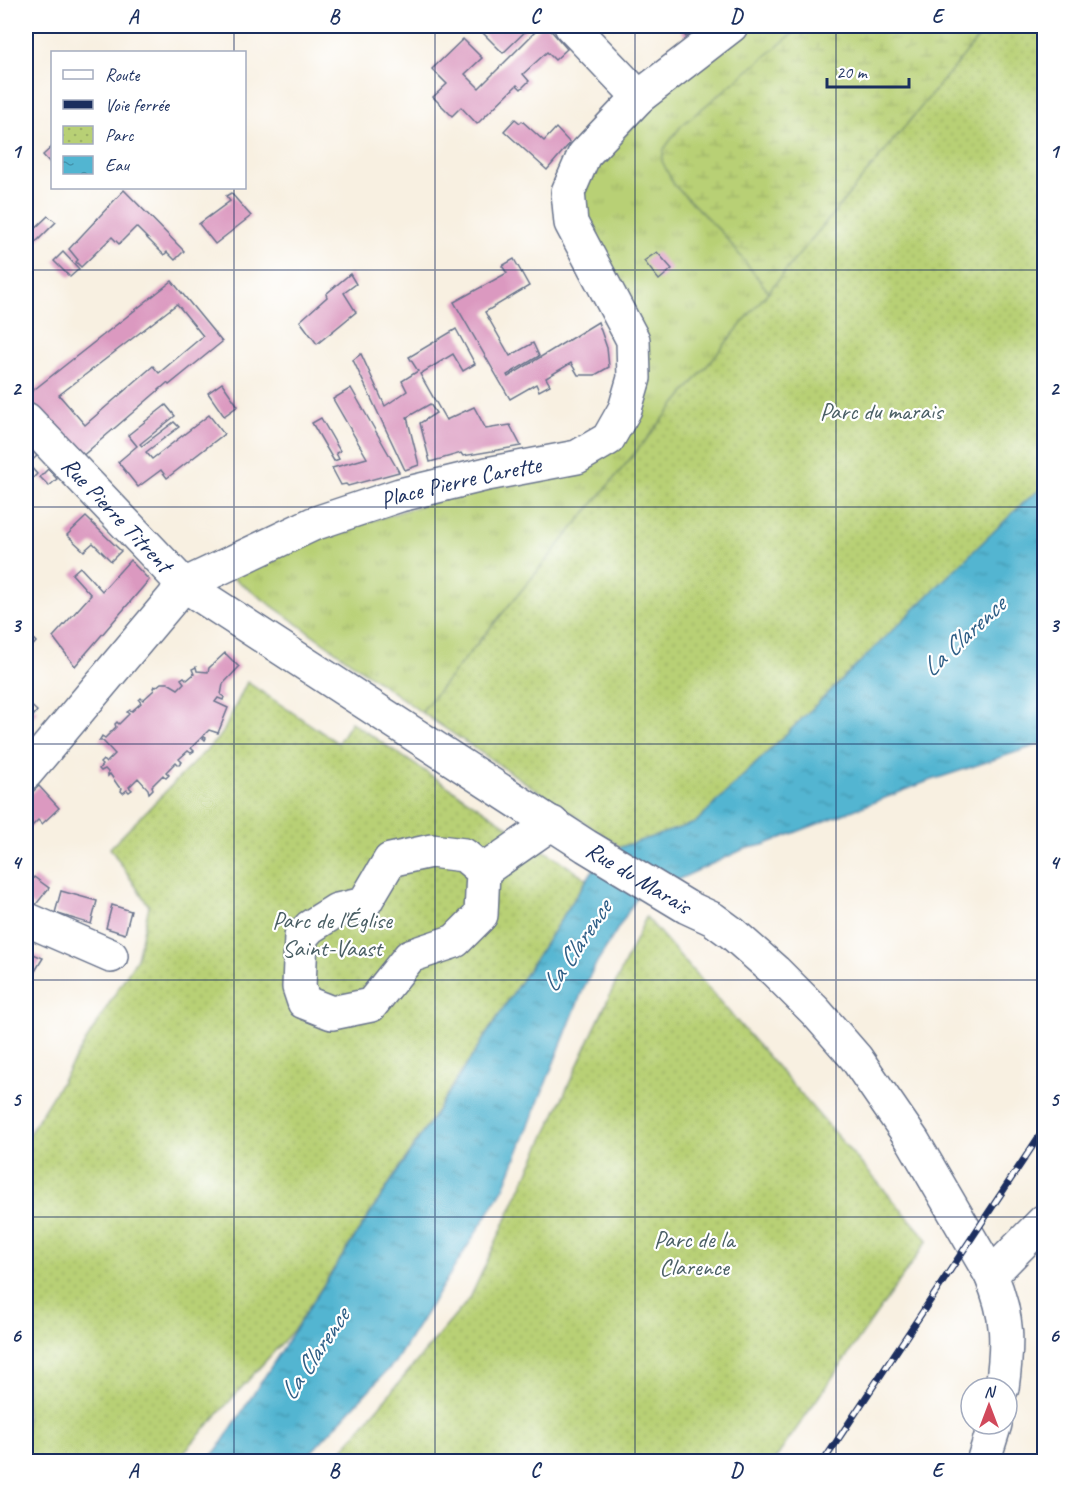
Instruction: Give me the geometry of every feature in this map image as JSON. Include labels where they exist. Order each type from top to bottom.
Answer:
[{"type":"street","points":[[571,26],[639,98]]},
{"type":"street","name":"Place Pierre Carette","points":[[26,773],[184,585],[313,524],[400,495],[488,474],[577,457],[608,439],[625,409],[634,378],[633,340],[571,223],[568,192],[584,155],[639,98],[731,26]]},
{"type":"street","name":"Rue Pierre Titrent","points":[[26,419],[184,585]]},
{"type":"street","name":"Rue du Marais","points":[[184,585],[586,846],[687,907],[713,919],[767,963],[816,1012],[856,1058],[913,1141],[991,1275],[1000,1297],[1006,1325],[1003,1376]]},
{"type":"street","points":[[483,871],[552,823]]},
{"type":"street","points":[[431,851],[464,855],[483,871],[481,915],[455,941],[410,956],[370,1005],[332,1013],[304,1002],[299,987],[302,937],[310,927],[338,910],[364,904],[390,860],[431,851]]},
{"type":"street","points":[[26,919],[111,956]]},
{"type":"street","points":[[991,1275],[1044,1221]]},
{"type":"street","points":[[983,1461],[991,1436]]},
{"type":"green space","points":[[731,26],[988,26],[421,712],[219,568],[577,457],[634,378],[568,192]]},
{"type":"green space","points":[[802,26],[1000,26],[778,304],[724,235],[674,185],[662,161],[664,149],[681,126]]},
{"type":"green space","name":"Parc du marais","points":[[988,26],[1044,26],[1044,486],[1022,504],[695,823],[621,847],[421,712]]},
{"type":"green space","name":"Parc de l'Église Saint-Vaast","points":[[247,682],[338,743],[351,722],[587,879],[296,1327],[176,1461],[26,1461],[26,1139],[137,958],[149,906],[110,848],[222,734]]},
{"type":"green space","name":"Parc de la Clarence","points":[[646,917],[928,1240],[774,1461],[333,1461],[470,1298]]},
{"type":"water","name":"La Clarence","points":[[1044,486],[1044,743],[926,782],[763,845],[744,849],[675,881],[641,891],[584,987],[504,1188],[395,1362],[303,1461],[206,1462],[219,1447],[597,864],[621,847],[695,823],[1022,504]]},
{"type":"building","points":[[476,26],[531,26],[503,53]]},
{"type":"building","points":[[541,26],[547,26],[567,49],[555,60],[547,52],[523,74],[529,81],[521,89],[517,85],[477,124],[461,107],[452,116],[433,97],[447,84],[432,69],[463,39],[482,58],[465,74],[479,88]]},
{"type":"building","points":[[678,26],[694,26],[697,29],[686,37]]},
{"type":"building","points":[[515,119],[520,123],[522,121],[544,141],[556,128],[570,143],[547,170],[504,131]]},
{"type":"building","points":[[51,148],[51,164],[43,155]]},
{"type":"building","points":[[124,190],[184,251],[175,260],[167,252],[164,255],[136,227],[119,244],[112,237],[81,267],[69,249]]},
{"type":"building","points":[[231,193],[251,216],[215,244],[199,224],[230,201],[226,196]]},
{"type":"building","points":[[48,216],[56,222],[28,248],[26,237]]},
{"type":"building","points":[[63,252],[79,269],[70,277],[54,261]]},
{"type":"building","points":[[657,252],[672,269],[659,280],[644,261]]},
{"type":"building","points":[[514,259],[529,286],[485,312],[510,356],[533,343],[539,356],[507,375],[508,377],[598,322],[607,348],[609,367],[595,375],[578,375],[571,363],[546,378],[550,385],[539,391],[536,384],[510,399],[454,302],[507,273],[502,266]]},
{"type":"building","points":[[350,274],[356,284],[344,293],[356,312],[317,344],[300,321],[327,297],[326,294]]},
{"type":"building","points":[[172,281],[222,342],[169,385],[167,383],[80,458],[26,396]],"holes":[[[177,304],[203,336],[159,373],[153,366],[85,425],[59,395]]]},
{"type":"building","points":[[456,329],[475,364],[463,371],[453,354],[420,374],[446,420],[474,407],[486,429],[510,425],[521,446],[463,456],[461,453],[430,462],[420,423],[436,413],[430,404],[407,417],[419,465],[405,470],[353,360],[361,354],[385,406],[407,391],[402,381],[418,371],[409,357]]},
{"type":"building","points":[[222,383],[238,406],[224,416],[208,393]]},
{"type":"building","points":[[351,388],[399,472],[348,486],[341,485],[332,468],[367,458],[333,399]]},
{"type":"building","points":[[166,405],[175,416],[140,444],[142,446],[174,422],[179,427],[146,452],[152,459],[209,415],[224,434],[167,478],[161,470],[138,487],[118,462],[137,446],[128,435]]},
{"type":"building","points":[[321,418],[340,451],[336,453],[339,459],[334,461],[312,423]]},
{"type":"building","points":[[26,443],[37,456],[28,464],[37,474],[26,485]]},
{"type":"building","points":[[48,469],[57,479],[49,486],[40,477]]},
{"type":"building","points":[[86,517],[121,551],[111,561],[93,543],[84,551],[67,535]]},
{"type":"building","points":[[130,560],[149,580],[75,666],[53,637],[91,595],[72,574],[80,567],[102,591]]},
{"type":"building","points":[[26,631],[36,642],[26,653]]},
{"type":"building","points":[[225,653],[239,667],[223,684],[221,695],[224,697],[223,700],[218,698],[215,702],[228,708],[218,733],[209,730],[203,736],[205,740],[202,737],[191,748],[194,751],[191,753],[188,751],[179,759],[182,762],[179,765],[176,762],[166,772],[169,775],[166,778],[163,775],[152,786],[153,789],[149,793],[138,778],[129,787],[132,790],[123,793],[122,788],[110,774],[108,776],[105,769],[101,771],[99,769],[103,760],[106,763],[115,754],[103,741],[99,741],[102,736],[105,738],[116,727],[117,722],[119,724],[129,714],[127,712],[132,711],[141,703],[139,700],[141,698],[143,700],[154,690],[154,686],[168,683],[178,689],[184,683],[181,679],[184,677],[187,680],[194,674],[192,669],[196,667],[197,671],[208,672],[209,668]]},
{"type":"building","points":[[26,701],[37,711],[26,725]]},
{"type":"building","points":[[39,786],[59,808],[42,824],[38,820],[26,832],[26,798]]},
{"type":"building","points":[[34,877],[49,888],[34,907],[26,900],[26,889]]},
{"type":"building","points":[[61,891],[97,901],[91,924],[55,913]]},
{"type":"building","points":[[112,905],[131,911],[125,934],[106,928]]},
{"type":"building","points":[[26,951],[43,958],[26,986]]},
{"type":"railway","points":[[823,1462],[1044,1129]]}]
